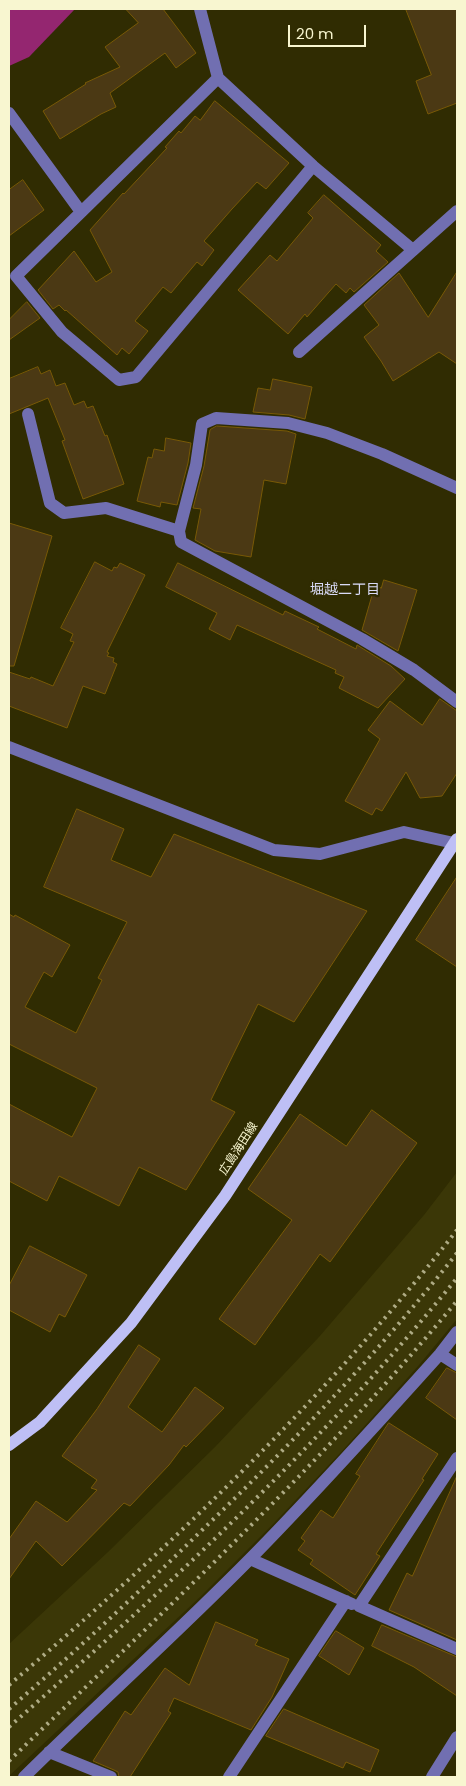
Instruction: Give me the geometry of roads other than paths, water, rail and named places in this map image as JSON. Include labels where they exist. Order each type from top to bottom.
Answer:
[{"type":"main road","name":"広島海田線","points":[[9,1445],[40,1422],[131,1323],[225,1196],[456,841]]},
{"type":"street","points":[[200,9],[218,78],[314,166],[414,250]]},
{"type":"street","points":[[218,78],[16,276],[62,332],[119,380],[136,377],[314,166]]},
{"type":"street","points":[[9,113],[81,212]]},
{"type":"street","points":[[299,352],[457,211]]},
{"type":"street","points":[[28,414],[50,503],[64,513],[106,508],[180,531]]},
{"type":"street","points":[[457,488],[382,454],[327,433],[288,423],[216,418],[202,424],[196,465],[180,531],[181,542],[362,639],[414,670],[457,702]]},
{"type":"street","points":[[9,747],[274,850],[320,854],[404,832],[456,841]]},
{"type":"street","points":[[24,1777],[250,1559],[316,1491],[440,1354],[457,1332]]},
{"type":"street","points":[[440,1354],[457,1365]]},
{"type":"street","points":[[359,1606],[457,1458]]},
{"type":"street","points":[[250,1559],[457,1649]]},
{"type":"street","points":[[229,1777],[346,1601]]},
{"type":"street","points":[[432,1777],[457,1737]]},
{"type":"street","points":[[49,1752],[111,1777]]},
{"type":"railway","points":[[9,1685],[129,1579],[245,1469],[355,1353],[457,1230]]},
{"type":"railway","points":[[9,1709],[129,1601],[300,1433],[365,1363],[457,1253]]},
{"type":"railway","points":[[9,1727],[185,1567],[298,1456],[406,1339],[457,1278]]},
{"type":"railway","points":[[9,1761],[296,1480],[405,1362],[457,1301]]},
{"type":"district","name":"堀越二丁目","points":[[345,590]]}]
